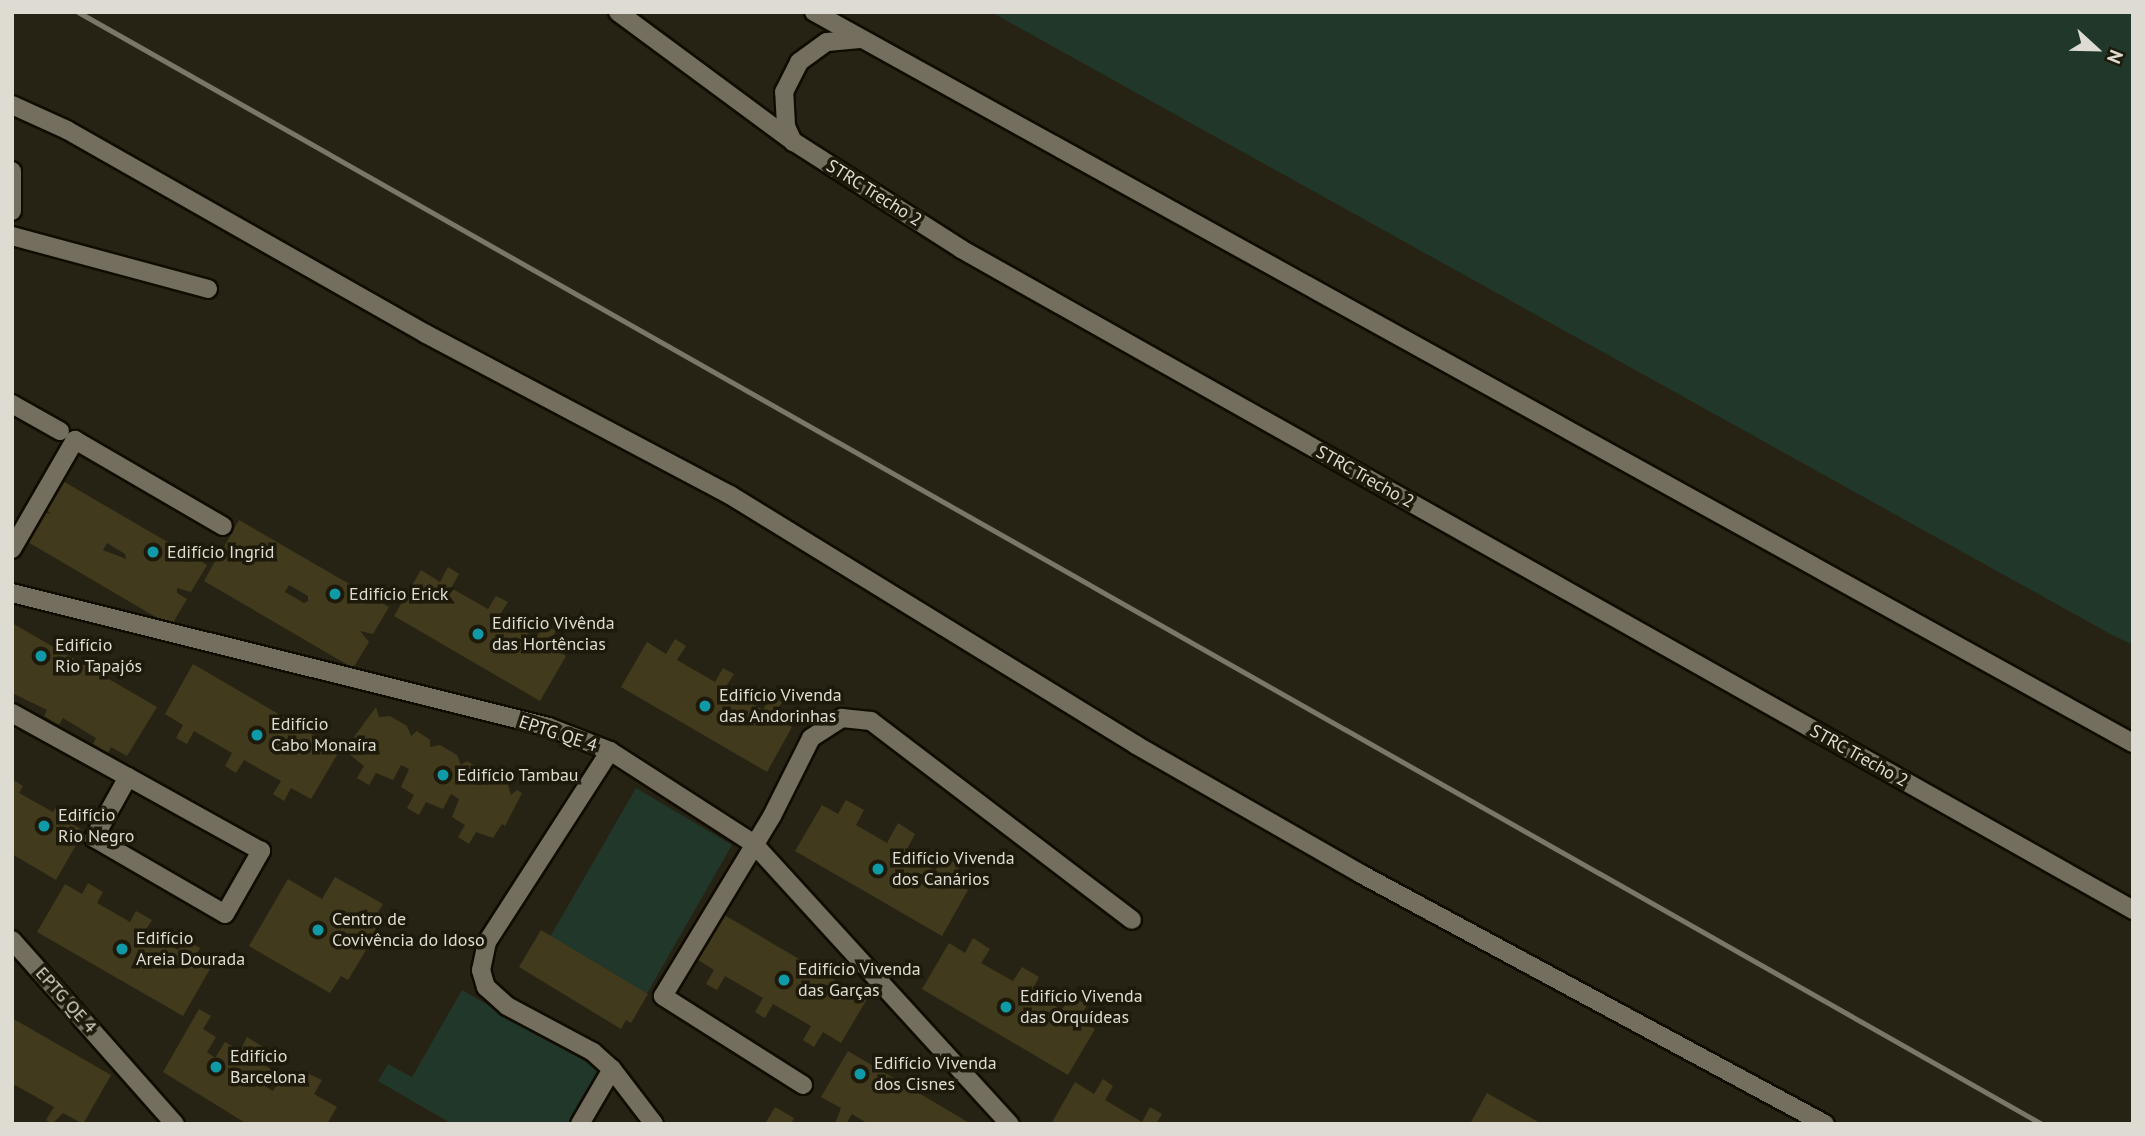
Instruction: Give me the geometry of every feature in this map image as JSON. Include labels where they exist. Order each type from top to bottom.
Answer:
[{"type":"street","name":"STRC Trecho 2","points":[[618,12],[794,142],[961,248],[2133,910]]},
{"type":"street","points":[[814,12],[2133,743]]},
{"type":"street","points":[[794,142],[783,110],[789,76],[812,50],[827,42],[860,39]]},
{"type":"street","points":[[12,104],[66,130],[426,334],[730,495],[1136,745],[1361,874],[1825,1124]]},
{"type":"street","points":[[12,171],[12,211]]},
{"type":"street","points":[[12,236],[208,289]]},
{"type":"street","points":[[12,404],[60,431]]},
{"type":"street","points":[[12,549],[75,440],[223,526]]},
{"type":"street","name":"EPTG QE 4","points":[[12,593],[549,727],[610,751],[753,843],[1010,1124]]},
{"type":"street","points":[[12,713],[261,850],[225,914],[94,838],[128,777]]},
{"type":"street","points":[[803,1085],[663,996],[753,843],[772,816],[811,738],[842,718],[871,721],[1132,920]]},
{"type":"street","points":[[610,751],[487,942],[481,970],[486,987],[507,1006],[593,1052],[612,1069],[654,1124]]},
{"type":"street","name":"EPTG QE 4","points":[[12,940],[175,1124]]},
{"type":"street","points":[[580,1124],[612,1069]]},
{"type":"green space","points":[[991,12],[2133,12],[2133,645],[2112,635]]},
{"type":"green space","points":[[636,788],[732,845],[633,1018],[535,963]]},
{"type":"green space","points":[[462,990],[602,1071],[572,1124],[452,1124],[378,1081],[388,1064],[412,1077]]},
{"type":"building","name":"Edifício Ingrid","points":[[56,477],[207,565],[191,592],[177,588],[177,593],[187,599],[171,626],[21,538],[37,511],[51,514],[41,504]],"holes":[[[107,543],[125,554],[126,559],[103,550]]]},
{"type":"building","name":"Edifício Erick","points":[[239,520],[389,607],[373,634],[360,631],[369,642],[353,668],[204,581],[219,554],[233,558],[224,547]],"holes":[[[289,585],[308,596],[308,601],[304,603],[285,592]]]},
{"type":"building","name":"Edifício Vivênda das Hortências","points":[[448,567],[459,574],[451,588],[488,609],[496,596],[508,602],[499,616],[536,638],[544,624],[556,631],[547,644],[566,656],[540,701],[394,616],[421,570],[440,582]]},
{"type":"building","name":"Edifício Rio Tapajós","points":[[12,623],[157,707],[127,756],[111,747],[108,753],[93,744],[96,738],[63,718],[59,725],[44,716],[47,710],[12,693]]},
{"type":"building","name":"Edifício Vivenda das Andorinhas","points":[[675,639],[686,646],[677,660],[715,682],[723,668],[734,674],[725,688],[763,710],[771,696],[782,702],[774,717],[792,727],[767,772],[621,687],[647,642],[666,654]]},
{"type":"building","name":"Edifício Cabo Monaíra","points":[[193,664],[340,750],[311,799],[291,788],[284,801],[273,794],[281,781],[244,760],[236,773],[225,766],[232,753],[194,731],[187,744],[176,738],[183,725],[165,714]]},
{"type":"building","name":"Edifício Tambau","points":[[376,707],[379,717],[390,716],[407,726],[411,736],[417,731],[430,740],[430,747],[440,745],[457,755],[461,765],[467,761],[481,770],[480,776],[490,775],[508,785],[511,795],[517,790],[522,793],[505,826],[502,824],[493,838],[476,832],[469,844],[458,837],[465,825],[452,817],[459,799],[451,794],[443,809],[426,802],[419,815],[407,808],[414,795],[401,787],[409,769],[401,765],[393,780],[376,773],[369,785],[357,778],[364,766],[349,754],[358,739],[354,737]]},
{"type":"building","name":"Edifício Rio Negro","points":[[12,779],[23,786],[19,793],[53,812],[57,806],[72,815],[67,821],[84,831],[56,880],[12,854]]},
{"type":"building","name":"Edifício Vivenda dos Canários","points":[[846,800],[864,810],[856,825],[887,843],[898,823],[915,834],[905,853],[935,871],[943,856],[960,866],[952,881],[968,890],[942,936],[795,851],[822,805],[838,814]]},
{"type":"building","name":"Centro de Covivência do Idoso","points":[[335,877],[383,904],[378,912],[386,917],[348,980],[341,976],[330,993],[249,946],[288,879],[322,899]]},
{"type":"building","name":"Edifício Areia Dourada","points":[[88,883],[103,892],[97,903],[130,922],[136,911],[152,920],[145,931],[178,950],[185,939],[200,948],[194,959],[210,969],[183,1016],[37,932],[65,884],[82,894]]},
{"type":"building","name":"Edifício Vivenda das Garças","points":[[721,913],[867,999],[841,1043],[823,1032],[814,1047],[803,1040],[811,1026],[773,1004],[765,1018],[755,1012],[763,998],[725,976],[717,990],[706,984],[714,970],[695,958]]},
{"type":"building","points":[[541,930],[648,994],[631,1023],[626,1020],[621,1029],[519,967]]},
{"type":"building","name":"Edifício Vivenda das Orquídeas","points":[[973,938],[990,949],[981,963],[1013,981],[1022,967],[1039,977],[1031,992],[1062,1010],[1070,995],[1087,1005],[1078,1020],[1095,1029],[1068,1075],[922,989],[949,943],[965,953]]},
{"type":"building","name":"Edifício Barcelona","points":[[199,1009],[211,1016],[203,1029],[216,1037],[207,1052],[215,1058],[225,1042],[240,1051],[247,1037],[267,1049],[259,1062],[274,1071],[265,1086],[273,1091],[283,1076],[302,1087],[309,1074],[322,1080],[314,1094],[337,1107],[327,1124],[247,1124],[163,1072]]},
{"type":"building","points":[[12,1018],[111,1075],[83,1124],[63,1113],[52,1124],[46,1120],[54,1107],[15,1085],[12,1090]]},
{"type":"building","name":"Edifício Vivenda dos Cisnes","points":[[848,1051],[971,1124],[868,1124],[852,1114],[846,1124],[835,1124],[841,1108],[821,1097]]},
{"type":"building","points":[[1103,1079],[1113,1086],[1105,1100],[1142,1122],[1150,1107],[1162,1114],[1156,1124],[1051,1124],[1075,1082],[1094,1094]]},
{"type":"building","points":[[1487,1093],[1542,1124],[1470,1124]]},
{"type":"building","points":[[775,1107],[794,1118],[791,1124],[765,1124]]},
{"type":"railway","points":[[78,12],[2042,1124]]},
{"type":"place","name":"Edifício Ingrid","points":[[153,552]]},
{"type":"place","name":"Edifício Erick","points":[[335,594]]},
{"type":"place","name":"Edifício Vivênda das Hortências","points":[[478,634]]},
{"type":"place","name":"Edifício Rio Tapajós","points":[[41,656]]},
{"type":"place","name":"Edifício Vivenda das Andorinhas","points":[[705,706]]},
{"type":"place","name":"Edifício Cabo Monaíra","points":[[257,735]]},
{"type":"place","name":"Edifício Tambau","points":[[443,775]]},
{"type":"place","name":"Edifício Rio Negro","points":[[44,826]]},
{"type":"place","name":"Edifício Vivenda dos Canários","points":[[878,869]]},
{"type":"place","name":"Centro de Covivência do Idoso","points":[[318,930]]},
{"type":"place","name":"Edifício Areia Dourada","points":[[122,949]]},
{"type":"place","name":"Edifício Vivenda das Garças","points":[[784,980]]},
{"type":"place","name":"Edifício Vivenda das Orquídeas","points":[[1006,1007]]},
{"type":"place","name":"Edifício Barcelona","points":[[216,1067]]},
{"type":"place","name":"Edifício Vivenda dos Cisnes","points":[[860,1074]]}]
